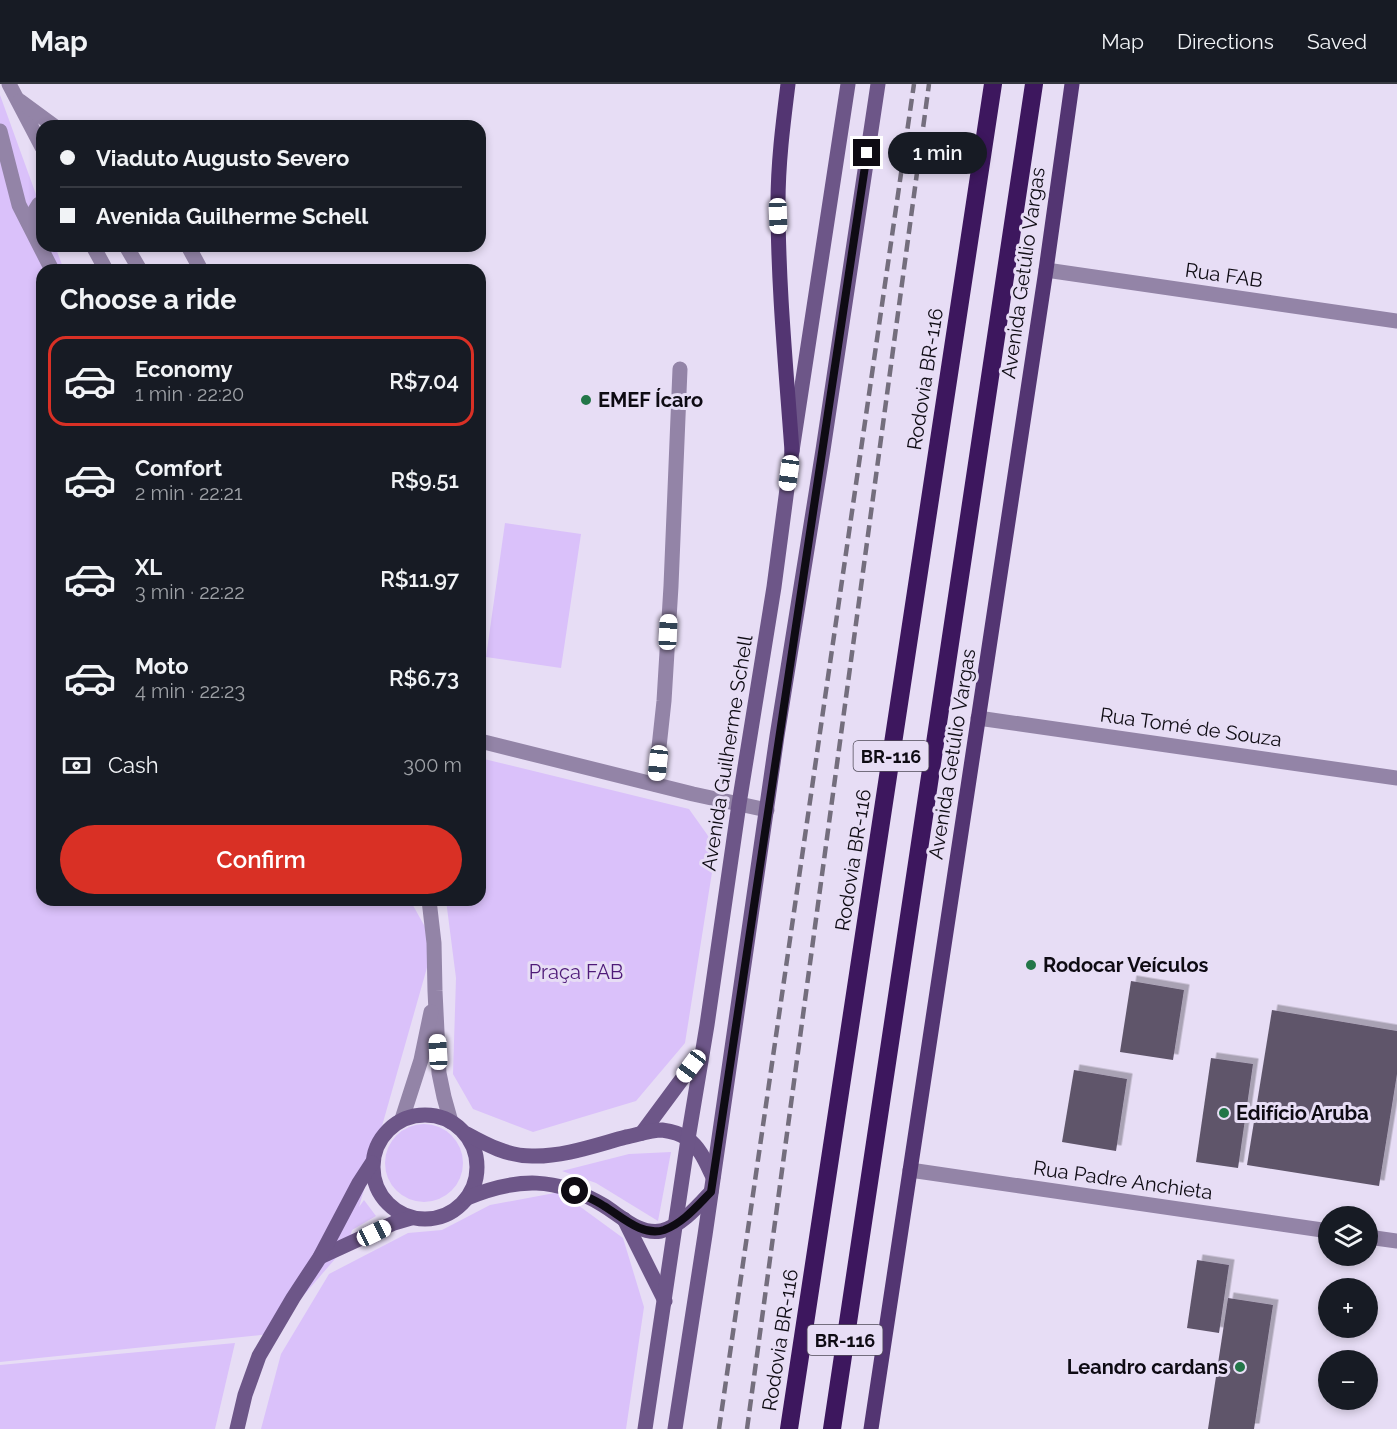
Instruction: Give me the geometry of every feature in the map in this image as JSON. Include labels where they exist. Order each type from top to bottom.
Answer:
[{"type":"highway","name":"Rodovia BR-116","points":[[789,1429],[993,84]]},
{"type":"highway","name":"BR-116","points":[[832,1429],[1034,84]]},
{"type":"highway","name":"BR-116","points":[[843,1429],[858,1250]]},
{"type":"main road","points":[[788,84],[781,140],[778,201],[781,299],[792,451]]},
{"type":"main road","name":"Avenida Guilherme Schell","points":[[645,1429],[687,1139],[707,1026],[739,804],[774,587],[792,451],[848,84]]},
{"type":"main road","points":[[675,1429],[777,736],[878,84]]},
{"type":"main road","name":"Avenida Getúlio Vargas","points":[[871,1429],[1072,84]]},
{"type":"main road","points":[[642,1133],[701,1053]]},
{"type":"main road","points":[[465,1132],[474,1148],[478,1165],[476,1182],[467,1198],[456,1209],[442,1217],[426,1220],[411,1218],[394,1210],[381,1197],[374,1180],[372,1163],[375,1149],[381,1137],[391,1126],[402,1119],[418,1114],[435,1115],[452,1122],[465,1132],[498,1149],[510,1154],[529,1156],[559,1154],[663,1130],[687,1139],[699,1150],[712,1185]]},
{"type":"main road","points":[[237,1429],[245,1395],[260,1356],[320,1257],[372,1163]]},
{"type":"main road","points":[[467,1198],[513,1184],[555,1184],[592,1199],[643,1230],[650,1231],[664,1230],[676,1224],[688,1215],[712,1185]]},
{"type":"main road","points":[[320,1257],[394,1223],[411,1218]]},
{"type":"main road","points":[[624,1219],[665,1301]]},
{"type":"street","points":[[9,84],[36,135]]},
{"type":"street","points":[[17,98],[46,120]]},
{"type":"street","points":[[0,131],[19,205],[36,238]]},
{"type":"street","points":[[28,222],[36,209]]},
{"type":"street","name":"Rua FAB","points":[[1046,270],[1397,321]]},
{"type":"street","points":[[655,784],[667,655],[680,369]]},
{"type":"street","name":"Rua Tomé de Souza","points":[[978,718],[1397,778]]},
{"type":"street","points":[[486,742],[767,810]]},
{"type":"street","points":[[430,906],[434,943],[439,1072],[452,1122]]},
{"type":"street","points":[[402,1119],[420,1060],[435,992]]},
{"type":"street","name":"Rua Padre Anchieta","points":[[910,1170],[1318,1230]]},
{"type":"street","points":[[1378,1238],[1397,1241]]},
{"type":"green space","points":[[0,95],[36,194],[36,252],[57,252],[62,264],[36,264],[36,906],[413,906],[434,943],[359,1207],[364,1200],[376,1216],[352,1230],[348,1244],[270,1334],[0,1362]]},
{"type":"green space","points":[[505,523],[581,534],[561,668],[486,657]]},
{"type":"green space","name":"Praça FAB","points":[[486,759],[689,809],[716,847],[685,1043],[636,1101],[533,1132],[473,1109],[453,1074],[456,978],[447,906],[486,906]]},
{"type":"green space","points":[[416,1124],[432,1124],[446,1130],[457,1141],[463,1155],[463,1171],[457,1185],[446,1196],[432,1202],[416,1202],[402,1196],[391,1185],[385,1171],[385,1155],[391,1141],[402,1130]]},
{"type":"green space","points":[[671,1152],[658,1221],[596,1183],[562,1171],[629,1154]]},
{"type":"green space","points":[[560,1192],[623,1238],[644,1307],[626,1429],[261,1429],[281,1354],[329,1274],[408,1233],[442,1230],[490,1205]]},
{"type":"green space","points":[[235,1343],[215,1429],[0,1429],[0,1365]]},
{"type":"building","points":[[1131,981],[1184,990],[1173,1060],[1120,1052]]},
{"type":"building","points":[[1272,1010],[1397,1031],[1397,1074],[1379,1186],[1247,1165]]},
{"type":"building","name":"Edifício Aruba","points":[[1211,1058],[1253,1064],[1238,1168],[1196,1162]]},
{"type":"building","points":[[1074,1070],[1127,1079],[1116,1151],[1062,1142]]},
{"type":"building","points":[[1197,1260],[1229,1265],[1219,1333],[1187,1328]]},
{"type":"building","name":"Leandro cardans","points":[[1228,1298],[1273,1305],[1254,1429],[1208,1429]]},
{"type":"railway","points":[[719,1429],[914,84]]},
{"type":"railway","points":[[747,1429],[929,84]]},
{"type":"place","name":"EMEF Ícaro","points":[[586,400]]},
{"type":"place","name":"Rodocar Veículos","points":[[1031,965]]},
{"type":"place","name":"Edifício Aruba","points":[[1224,1113]]},
{"type":"place","name":"Leandro cardans","points":[[1240,1367]]},
{"type":"route","points":[[575,1191],[603,1205],[637,1227],[650,1231],[664,1230],[676,1224],[711,1192],[777,736],[823,450],[867,153]]}]
